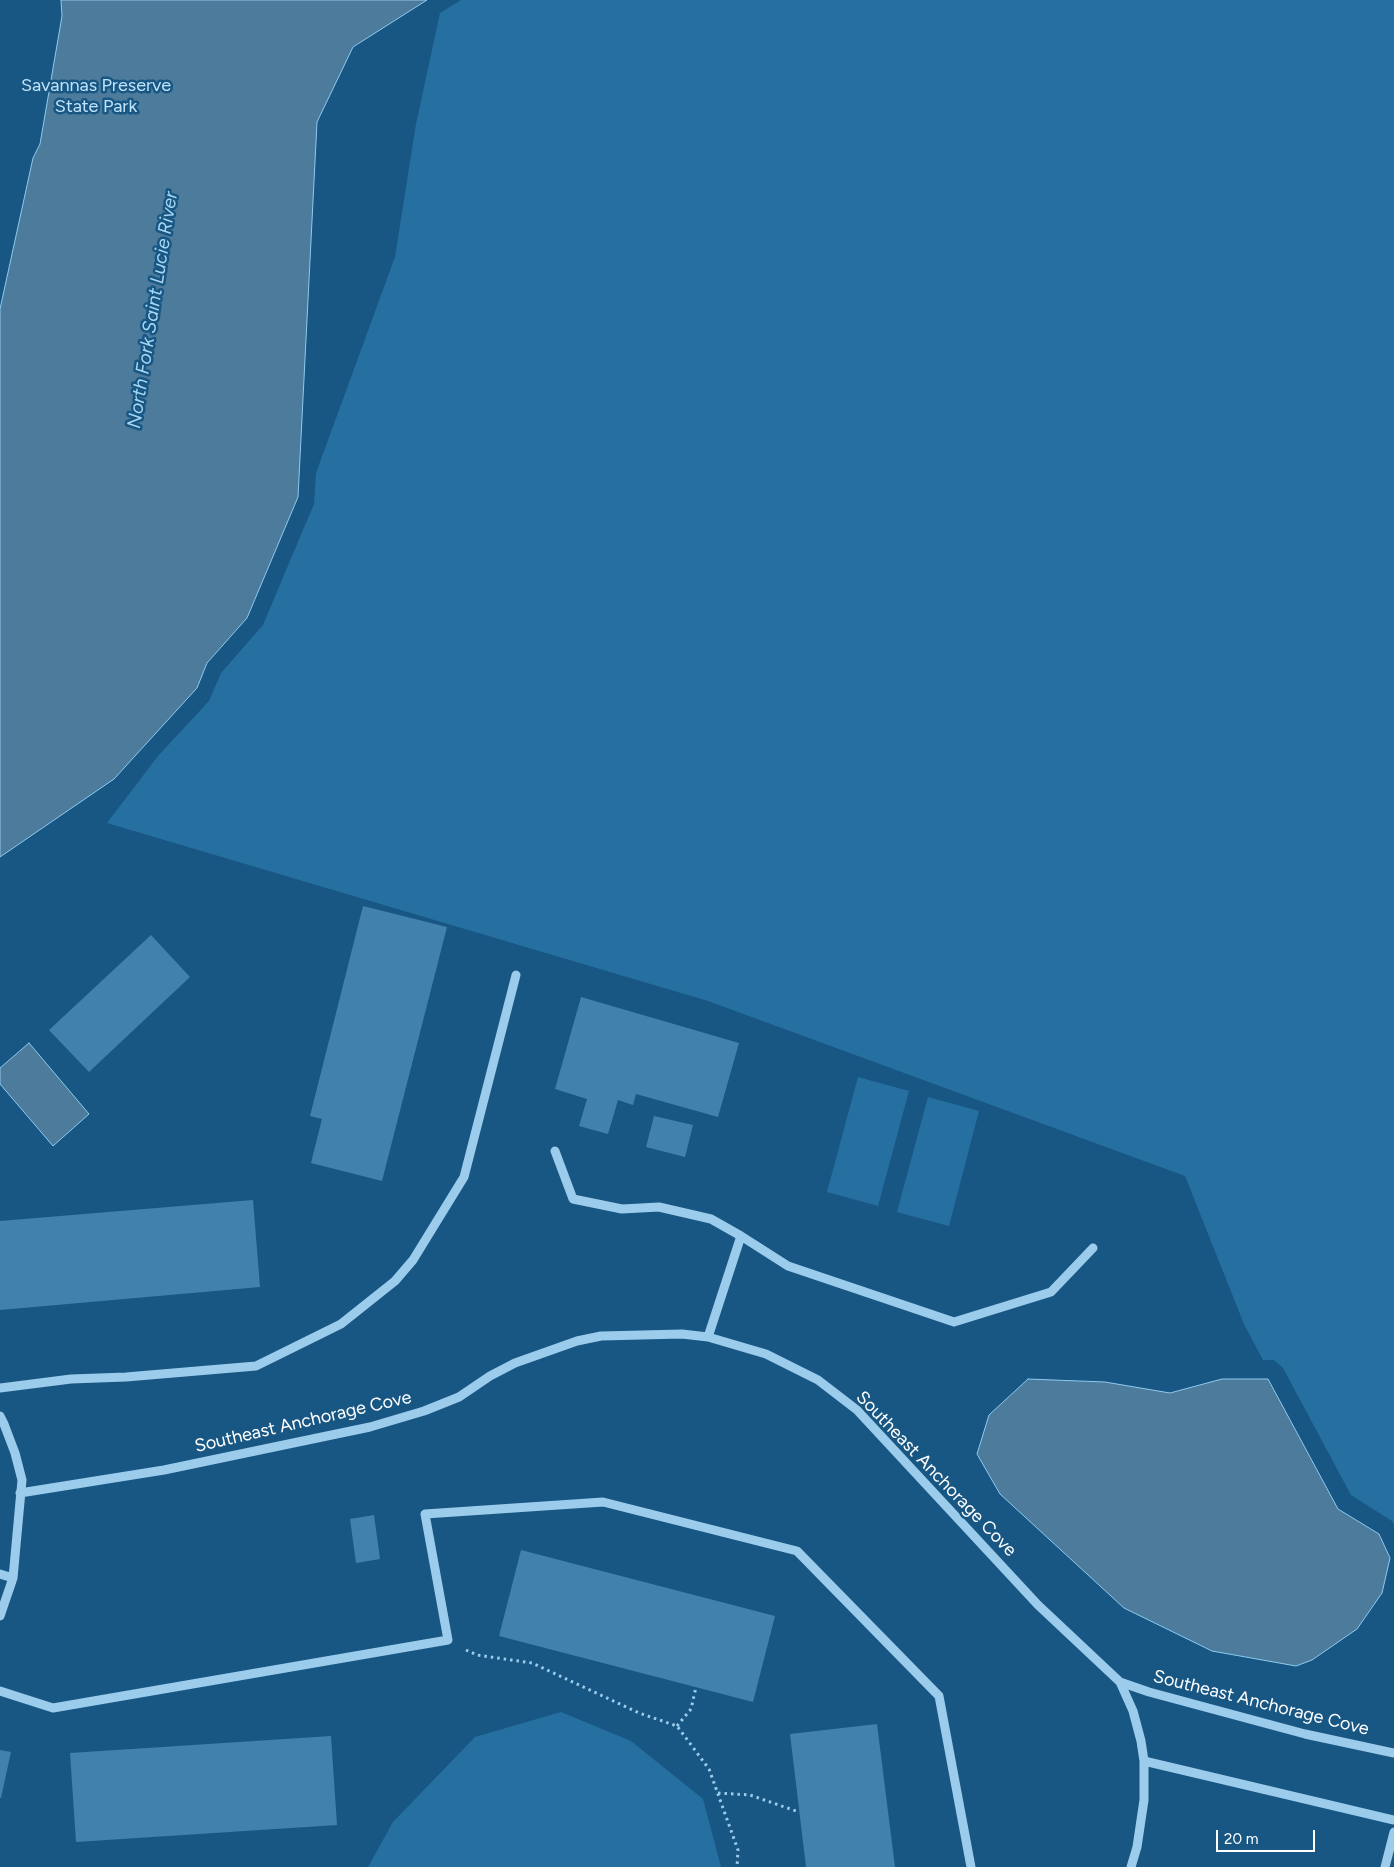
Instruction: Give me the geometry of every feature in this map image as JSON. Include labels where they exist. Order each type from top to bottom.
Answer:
[{"type":"street","points":[[0,1388],[71,1379],[126,1377],[256,1366],[341,1324],[395,1281],[413,1260],[464,1177],[516,975]]},
{"type":"street","points":[[555,1151],[573,1198],[622,1209],[659,1207],[712,1219],[788,1266],[954,1322],[1051,1292],[1093,1248]]},
{"type":"street","points":[[708,1337],[742,1236]]},
{"type":"street","name":"Southeast Anchorage Cove","points":[[20,1493],[164,1470],[370,1427],[424,1411],[459,1398],[490,1376],[516,1363],[577,1341],[610,1336],[682,1334],[708,1337],[766,1354],[818,1380],[857,1410],[1038,1605],[1120,1682],[1149,1692],[1305,1734],[1394,1753]]},
{"type":"street","points":[[0,1416],[12,1445],[22,1480],[13,1578],[0,1616]]},
{"type":"street","points":[[0,1691],[53,1708],[448,1640],[425,1514],[603,1502],[797,1552],[939,1696],[971,1867]]},
{"type":"street","points":[[0,1574],[13,1578]]},
{"type":"street","points":[[1120,1682],[1133,1711],[1144,1761],[1144,1800],[1138,1840],[1131,1867]]},
{"type":"street","points":[[1144,1761],[1394,1820]]},
{"type":"street","points":[[1385,1867],[1394,1832]]},
{"type":"path","points":[[448,1640],[477,1655],[532,1663],[640,1713],[677,1726],[709,1769],[738,1850],[737,1867]]},
{"type":"path","points":[[677,1726],[691,1709],[696,1687]]},
{"type":"path","points":[[718,1793],[750,1795],[799,1812]]},
{"type":"shaded area","points":[[461,0],[1394,0],[1394,1525],[1392,1521],[1351,1495],[1283,1368],[1274,1360],[1263,1360],[1244,1324],[1185,1176],[708,1001],[107,823],[158,756],[209,701],[221,673],[263,625],[314,504],[316,473],[395,257],[416,124],[440,13]]},
{"type":"shaded area","points":[[858,1077],[909,1091],[878,1206],[827,1192]]},
{"type":"shaded area","points":[[928,1097],[979,1111],[949,1226],[897,1212]]},
{"type":"shaded area","points":[[561,1712],[631,1741],[703,1799],[721,1867],[368,1867],[393,1822],[475,1737]]},
{"type":"water","name":"North Fork Saint Lucie River","points":[[61,0],[427,0],[353,47],[317,122],[298,497],[247,618],[207,663],[197,688],[114,779],[0,857],[0,309],[33,158],[40,144],[62,16]]},
{"type":"water","points":[[29,1043],[89,1114],[53,1146],[0,1084],[0,1068]]},
{"type":"water","points":[[1028,1379],[1105,1382],[1170,1393],[1222,1379],[1268,1379],[1338,1509],[1379,1534],[1390,1558],[1382,1593],[1357,1629],[1312,1660],[1296,1666],[1212,1651],[1124,1608],[1000,1494],[977,1454],[989,1415]]},
{"type":"building","points":[[363,906],[447,927],[382,1181],[311,1163],[322,1119],[310,1116]]},
{"type":"building","points":[[151,935],[190,977],[89,1072],[49,1030]]},
{"type":"building","points":[[581,997],[739,1043],[718,1117],[636,1094],[633,1105],[618,1100],[608,1134],[579,1126],[587,1099],[555,1089]]},
{"type":"building","points":[[654,1116],[693,1125],[685,1157],[646,1147]]},
{"type":"building","points":[[253,1200],[260,1287],[0,1310],[0,1221]]},
{"type":"building","points":[[374,1515],[380,1559],[356,1563],[350,1519]]},
{"type":"building","points":[[521,1550],[775,1616],[753,1702],[499,1636]]},
{"type":"building","points":[[877,1724],[895,1867],[806,1867],[790,1734]]},
{"type":"building","points":[[331,1736],[337,1825],[76,1842],[70,1753]]},
{"type":"building","points":[[0,1750],[11,1752],[1,1798],[0,1798]]},
{"type":"park label","name":"Savannas Preserve State Park","points":[[96,96]]}]
